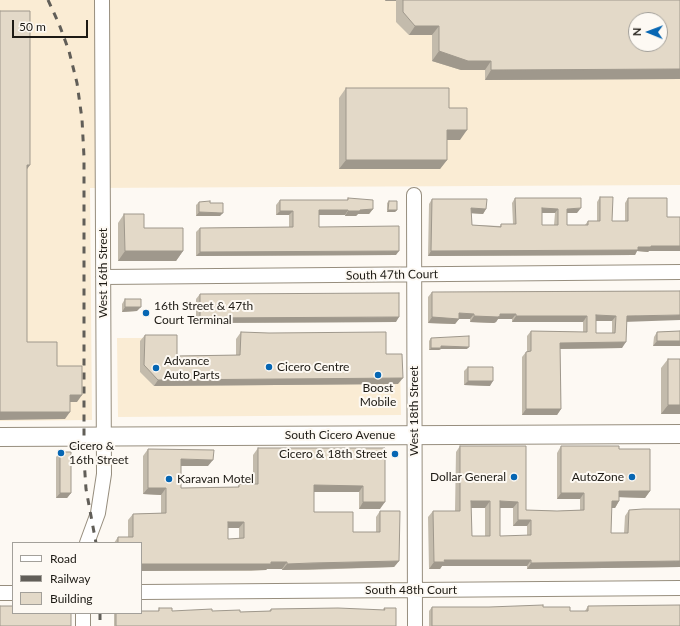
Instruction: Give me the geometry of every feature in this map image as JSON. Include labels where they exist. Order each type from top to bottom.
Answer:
[{"type":"main road","name":"South Cicero Avenue","points":[[0,437],[680,434]]},
{"type":"street","name":"West 16th Street","points":[[88,542],[98,513],[104,474],[102,0]]},
{"type":"street","name":"West 18th Street","points":[[414,195],[415,626]]},
{"type":"street","name":"South 47th Court","points":[[103,277],[680,272]]},
{"type":"street","name":"South 48th Court","points":[[142,592],[680,588]]},
{"type":"street","points":[[0,593],[12,593]]},
{"type":"street","points":[[83,614],[83,626]]},
{"type":"shaded area","points":[[0,0],[680,0],[680,185],[90,188],[92,420],[0,421]]},
{"type":"shaded area","name":"Cicero Centre","points":[[117,338],[175,338],[176,359],[400,357],[401,415],[118,417]]},
{"type":"building","points":[[403,0],[680,0],[680,69],[491,70],[491,61],[468,61],[439,51],[439,26],[415,26],[403,12]]},
{"type":"building","points":[[0,11],[30,11],[30,165],[27,165],[27,342],[57,342],[57,366],[82,366],[82,395],[70,395],[70,412],[0,412]]},
{"type":"building","points":[[346,88],[449,88],[449,108],[467,108],[467,130],[447,130],[447,160],[346,160]]},
{"type":"building","points":[[600,197],[613,197],[612,221],[628,221],[628,198],[667,198],[667,217],[680,217],[680,246],[638,247],[638,250],[431,251],[432,199],[487,199],[486,209],[471,208],[472,225],[501,227],[501,224],[516,224],[515,198],[581,198],[581,208],[567,209],[567,225],[588,225],[588,221],[600,221]],"holes":[[[542,208],[558,209],[558,225],[542,225]]]},
{"type":"building","points":[[348,198],[373,200],[373,209],[360,211],[319,210],[319,227],[399,226],[399,251],[200,252],[200,228],[293,227],[293,211],[280,211],[280,200],[348,200]]},
{"type":"building","points":[[210,201],[210,203],[223,203],[223,213],[199,212],[199,202]]},
{"type":"building","points":[[389,201],[397,201],[397,210],[388,210]]},
{"type":"building","points":[[124,214],[144,214],[144,228],[183,228],[183,251],[125,251]]},
{"type":"building","points":[[680,291],[680,315],[627,316],[626,342],[560,343],[561,409],[526,409],[526,352],[531,351],[531,331],[587,332],[587,316],[516,316],[516,314],[500,314],[498,317],[474,316],[474,314],[459,313],[459,319],[432,317],[432,292]],"holes":[[[596,315],[616,316],[615,333],[596,333]]]},
{"type":"building","points":[[399,293],[399,317],[200,318],[200,294]]},
{"type":"building","points":[[125,299],[141,299],[141,307],[125,307]]},
{"type":"building","points":[[680,331],[680,341],[657,341],[657,332]]},
{"type":"building","points":[[241,332],[386,332],[386,354],[402,354],[403,378],[158,380],[144,365],[145,335],[177,335],[177,356],[240,355]]},
{"type":"building","points":[[469,336],[469,347],[441,346],[441,348],[431,348],[431,338]]},
{"type":"building","points":[[668,359],[680,359],[680,405],[668,405]]},
{"type":"building","points":[[468,367],[493,367],[493,381],[468,381]]},
{"type":"building","points":[[460,446],[526,446],[526,510],[557,511],[584,510],[584,493],[561,493],[561,446],[619,446],[619,449],[650,449],[650,491],[619,491],[619,501],[612,501],[611,533],[628,533],[629,510],[680,509],[680,561],[531,563],[531,560],[444,560],[445,562],[434,562],[433,511],[460,511]],"holes":[[[471,501],[490,501],[490,536],[472,536]],[[500,501],[518,502],[518,520],[531,520],[531,535],[500,536]]]},
{"type":"building","points":[[258,448],[385,448],[385,502],[363,502],[363,486],[314,485],[314,512],[353,512],[353,532],[380,532],[380,511],[400,511],[399,561],[287,564],[287,562],[271,562],[271,564],[142,564],[142,542],[118,542],[118,537],[133,537],[133,514],[166,513],[166,488],[148,488],[148,449],[214,450],[213,460],[181,459],[181,488],[239,487],[239,484],[258,484]],"holes":[[[228,522],[244,522],[244,538],[228,539]]]},
{"type":"building","points":[[60,452],[71,452],[71,493],[60,493]]},
{"type":"building","points":[[543,605],[543,607],[570,607],[570,611],[588,611],[588,606],[680,605],[680,626],[432,626],[432,607]]},
{"type":"building","points":[[0,606],[12,606],[12,614],[71,614],[71,626],[0,626]]},
{"type":"building","points":[[159,608],[172,608],[172,611],[212,609],[212,611],[240,610],[240,612],[271,611],[271,609],[338,608],[385,610],[384,608],[396,608],[396,626],[116,626],[116,614],[142,614],[142,611],[159,611]]},
{"type":"railway","points":[[48,0],[69,51],[77,83],[82,119],[84,157],[84,459],[86,489],[96,542]]},
{"type":"railway","points":[[100,614],[100,626]]},
{"type":"place","name":"16th Street & 47th Court Terminal","points":[[146,313]]},
{"type":"place","name":"Cicero Centre","points":[[269,367]]},
{"type":"place","name":"Advance Auto Parts","points":[[156,368]]},
{"type":"place","name":"Boost Mobile","points":[[378,375]]},
{"type":"place","name":"Cicero & 16th Street","points":[[61,453]]},
{"type":"place","name":"Cicero & 18th Street","points":[[395,454]]},
{"type":"place","name":"Dollar General","points":[[514,477]]},
{"type":"place","name":"AutoZone","points":[[632,477]]},
{"type":"place","name":"Karavan Motel","points":[[169,479]]}]
